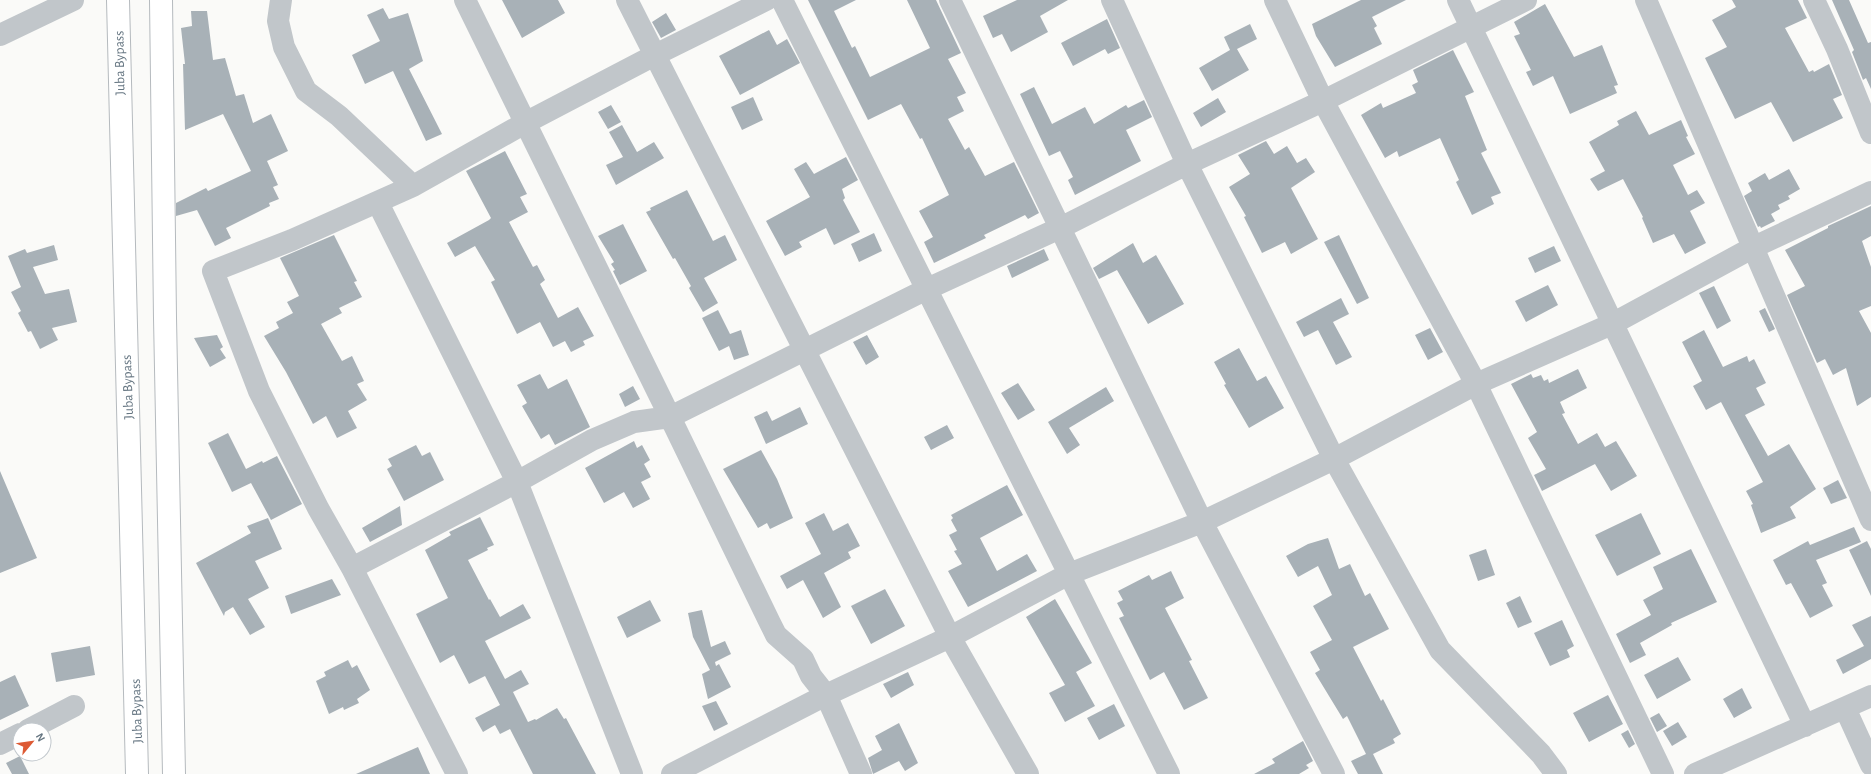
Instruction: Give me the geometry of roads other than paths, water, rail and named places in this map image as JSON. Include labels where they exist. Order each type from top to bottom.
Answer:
[{"type":"main road","name":"Juba Bypass","points":[[118,0],[138,774]]},
{"type":"main road","points":[[161,0],[165,318],[174,774]]},
{"type":"street","points":[[0,35],[73,0]]},
{"type":"street","points":[[281,0],[278,21],[284,48],[306,91],[339,116],[413,186]]},
{"type":"street","points":[[465,0],[776,635],[803,659],[811,676],[826,695],[861,774]]},
{"type":"street","points":[[626,0],[805,349],[950,637],[1028,774]]},
{"type":"street","points":[[457,774],[352,568],[318,508],[259,391],[213,271],[292,240],[378,203],[413,186],[525,123],[655,55],[766,0]]},
{"type":"street","points":[[782,0],[1169,774]]},
{"type":"street","points":[[950,0],[1202,522],[1334,774]]},
{"type":"street","points":[[1112,0],[1187,164],[1334,459],[1440,650],[1541,754],[1556,774]]},
{"type":"street","points":[[1275,0],[1323,101],[1476,384],[1662,774]]},
{"type":"street","points":[[1458,0],[1804,726]]},
{"type":"street","points":[[352,568],[517,482],[592,440],[634,422],[670,417],[927,289],[1060,228],[1187,164],[1323,101],[1526,0]]},
{"type":"street","points":[[1646,0],[1752,248],[1871,520]]},
{"type":"street","points":[[1814,0],[1837,49],[1871,133]]},
{"type":"street","points":[[672,774],[826,695],[950,637],[1069,574],[1202,522],[1334,459],[1476,384],[1612,324],[1752,248],[1871,192]]},
{"type":"street","points":[[378,203],[517,482],[632,774]]},
{"type":"street","points":[[1708,771],[1871,696]]},
{"type":"street","points":[[43,722],[74,706]]},
{"type":"street","points":[[1845,708],[1871,765]]},
{"type":"street","points":[[0,744],[12,738]]}]
